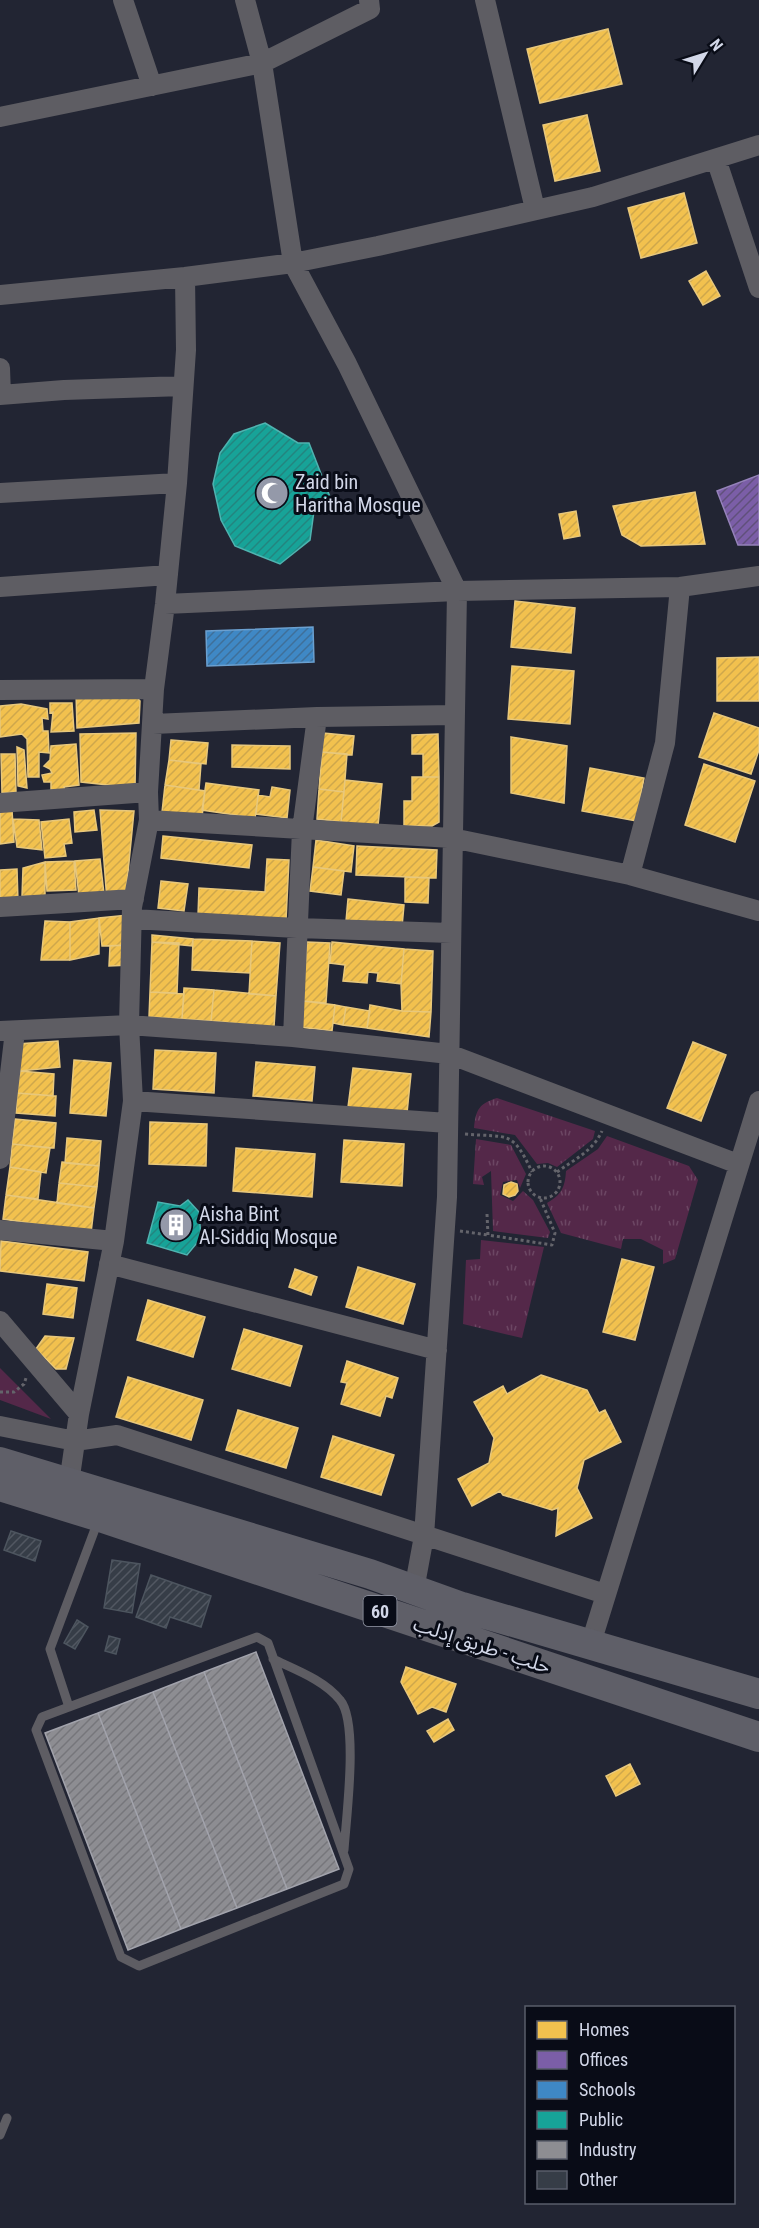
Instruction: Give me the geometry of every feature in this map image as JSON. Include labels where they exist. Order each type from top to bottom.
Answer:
[{"type":"main road","name":"حلب - طريق إدلب","points":[[0,1462],[370,1574],[462,1607],[759,1694]]},
{"type":"main road","name":"حلب - طريق إدلب","points":[[0,1486],[100,1517],[759,1737]]},
{"type":"main road","points":[[453,1636],[462,1607]]},
{"type":"street","points":[[123,0],[152,86]]},
{"type":"street","points":[[245,0],[262,63],[293,263],[347,364],[458,591],[445,1229],[424,1536],[414,1590]]},
{"type":"street","points":[[0,117],[262,63],[370,9],[369,0]]},
{"type":"street","points":[[485,0],[535,209]]},
{"type":"street","points":[[0,295],[185,277],[293,263],[593,197],[759,145]]},
{"type":"street","points":[[716,159],[759,288]]},
{"type":"street","points":[[69,1483],[79,1414],[114,1240],[133,1101],[129,1025],[132,919],[149,820],[148,792],[154,689],[177,483],[186,350],[185,277]]},
{"type":"street","points":[[0,368],[0,395],[64,390],[183,386]]},
{"type":"street","points":[[0,493],[177,483]]},
{"type":"street","points":[[0,587],[168,575]]},
{"type":"street","points":[[165,604],[458,591],[680,587],[759,576]]},
{"type":"street","points":[[630,875],[665,743],[680,587]]},
{"type":"street","points":[[0,690],[154,689]]},
{"type":"street","points":[[153,724],[455,714]]},
{"type":"street","points":[[292,1037],[302,830],[317,717]]},
{"type":"street","points":[[0,803],[148,792]]},
{"type":"street","points":[[149,820],[452,838],[630,875],[759,911]]},
{"type":"street","points":[[0,907],[134,899]]},
{"type":"street","points":[[132,919],[452,933]]},
{"type":"street","points":[[0,1159],[8,1031],[129,1025],[292,1037],[448,1053],[738,1164]]},
{"type":"street","points":[[133,1101],[448,1128]]},
{"type":"street","points":[[591,1643],[759,1101]]},
{"type":"street","points":[[0,1230],[114,1240]]},
{"type":"street","points":[[109,1264],[437,1350]]},
{"type":"street","points":[[0,1321],[79,1414]]},
{"type":"street","points":[[0,1426],[75,1441],[117,1435],[605,1594]]},
{"type":"lane","points":[[69,1707],[50,1649],[100,1517]]},
{"type":"lane","points":[[257,1637],[268,1643],[273,1659],[350,1869],[344,1884],[139,1966],[121,1958],[36,1730],[42,1717],[257,1637]]},
{"type":"lane","points":[[273,1659],[331,1690],[342,1702],[348,1716],[350,1745],[343,1853]]},
{"type":"lane","points":[[0,2135],[7,2118]]},
{"type":"path","points":[[557,1172],[597,1143],[609,1115]]},
{"type":"path","points":[[448,1128],[509,1138],[519,1146],[532,1172]]},
{"type":"path","points":[[445,1229],[552,1245],[555,1233],[540,1198],[531,1192],[529,1187],[529,1176],[532,1172],[540,1166],[546,1166],[557,1172],[561,1179],[559,1190],[551,1198],[540,1198]]},
{"type":"path","points":[[486,1214],[488,1235]]},
{"type":"path","points":[[0,1392],[8,1394],[20,1389],[24,1384],[26,1371]]},
{"type":"green space","points":[[497,1098],[595,1131],[593,1139],[557,1167],[548,1163],[537,1164],[515,1135],[474,1128],[476,1116],[482,1105]]},
{"type":"green space","points":[[607,1136],[689,1166],[698,1180],[675,1259],[663,1264],[663,1250],[641,1239],[623,1239],[621,1249],[561,1233],[547,1203],[561,1190],[565,1182],[566,1171],[598,1149]]},
{"type":"green space","points":[[476,1139],[511,1145],[526,1174],[520,1188],[517,1180],[503,1182],[500,1195],[513,1201],[523,1191],[533,1200],[550,1232],[548,1238],[493,1231],[491,1171],[482,1177],[484,1185],[473,1184]]},
{"type":"green space","points":[[481,1240],[544,1247],[522,1338],[463,1324],[466,1260],[480,1259]]},
{"type":"green space","points":[[0,1368],[51,1419],[0,1400]]},
{"type":"building: Homes","points":[[608,29],[622,84],[540,103],[527,49]]},
{"type":"building: Homes","points":[[587,115],[600,171],[555,181],[543,125]]},
{"type":"building: Homes","points":[[684,193],[697,243],[641,258],[628,208]]},
{"type":"building: Homes","points":[[706,271],[720,296],[703,305],[689,281]]},
{"type":"building: Homes","points":[[695,492],[705,544],[641,546],[622,535],[613,506]]},
{"type":"building: Homes","points":[[576,511],[580,536],[564,539],[559,514]]},
{"type":"building: Homes","points":[[515,601],[575,608],[571,653],[511,647]]},
{"type":"building: Homes","points":[[759,657],[759,701],[717,701],[717,658]]},
{"type":"building: Homes","points":[[512,666],[574,671],[570,724],[508,719]]},
{"type":"building: Homes","points":[[131,691],[140,701],[139,723],[77,728],[76,693]]},
{"type":"building: Homes","points":[[50,703],[72,703],[74,731],[51,732],[53,712],[50,713]]},
{"type":"building: Homes","points":[[21,704],[47,709],[48,719],[42,718],[43,731],[48,731],[49,753],[39,752],[39,777],[28,777],[27,739],[22,734],[0,737],[0,706]]},
{"type":"building: Homes","points":[[714,713],[759,728],[759,750],[751,774],[699,757]]},
{"type":"building: Homes","points":[[136,733],[135,788],[81,782],[80,734]]},
{"type":"building: Homes","points":[[323,733],[354,736],[352,755],[322,752]]},
{"type":"building: Homes","points":[[438,734],[439,777],[423,777],[423,754],[412,754],[412,735]]},
{"type":"building: Homes","points":[[511,737],[567,746],[564,803],[511,793]]},
{"type":"building: Homes","points":[[171,740],[208,743],[206,764],[169,760]]},
{"type":"building: Homes","points":[[76,744],[79,785],[64,787],[65,792],[51,792],[51,782],[44,782],[42,775],[52,773],[44,766],[50,760],[51,746]]},
{"type":"building: Homes","points":[[232,745],[290,746],[290,769],[232,767]]},
{"type":"building: Homes","points":[[17,747],[24,750],[27,788],[18,786]]},
{"type":"building: Homes","points":[[322,752],[347,754],[344,792],[319,789]]},
{"type":"building: Homes","points":[[1,754],[15,754],[16,792],[2,793]]},
{"type":"building: Homes","points":[[169,760],[201,764],[199,790],[165,785]]},
{"type":"building: Homes","points":[[704,764],[755,781],[735,842],[685,825]]},
{"type":"building: Homes","points":[[590,768],[644,778],[636,821],[582,811]]},
{"type":"building: Homes","points":[[412,777],[439,777],[439,822],[432,826],[404,826],[404,801],[412,801]]},
{"type":"building: Homes","points":[[345,780],[382,784],[378,826],[341,822]]},
{"type":"building: Homes","points":[[206,783],[259,790],[255,818],[202,810]]},
{"type":"building: Homes","points":[[165,785],[205,791],[202,817],[162,812]]},
{"type":"building: Homes","points":[[272,787],[290,790],[287,818],[256,814],[258,795],[270,797]]},
{"type":"building: Homes","points":[[319,789],[344,792],[341,822],[317,819]]},
{"type":"building: Homes","points":[[0,810],[12,810],[14,842],[0,844]]},
{"type":"building: Homes","points":[[94,810],[97,830],[75,832],[74,812]]},
{"type":"building: Homes","points":[[100,810],[134,811],[126,893],[107,901]]},
{"type":"building: Homes","points":[[13,819],[39,820],[42,850],[17,847]]},
{"type":"building: Homes","points":[[69,819],[72,843],[64,844],[66,856],[45,858],[41,822]]},
{"type":"building: Homes","points":[[163,836],[252,845],[249,868],[161,858]]},
{"type":"building: Homes","points":[[316,840],[354,846],[351,872],[313,867]]},
{"type":"building: Homes","points":[[357,846],[437,850],[436,878],[356,875]]},
{"type":"building: Homes","points":[[100,859],[104,894],[79,896],[75,861]]},
{"type":"building: Homes","points":[[267,859],[289,860],[286,920],[198,915],[199,888],[265,892]]},
{"type":"building: Homes","points":[[74,861],[76,890],[47,891],[45,862]]},
{"type":"building: Homes","points":[[45,862],[45,896],[22,896],[23,868]]},
{"type":"building: Homes","points":[[313,867],[344,871],[341,895],[310,891]]},
{"type":"building: Homes","points":[[17,869],[18,901],[0,902],[0,870]]},
{"type":"building: Homes","points":[[405,877],[429,878],[428,903],[405,902]]},
{"type":"building: Homes","points":[[161,881],[188,884],[184,911],[158,908]]},
{"type":"building: Homes","points":[[348,899],[404,905],[402,927],[346,921]]},
{"type":"building: Homes","points":[[128,915],[128,945],[102,946],[99,918]]},
{"type":"building: Homes","points":[[99,918],[99,954],[70,960],[70,922]]},
{"type":"building: Homes","points":[[45,921],[70,922],[70,960],[41,960]]},
{"type":"building: Homes","points":[[152,935],[193,939],[192,946],[152,942]]},
{"type":"building: Homes","points":[[193,939],[252,941],[250,973],[192,970]]},
{"type":"building: Homes","points":[[252,941],[280,943],[276,996],[249,994]]},
{"type":"building: Homes","points":[[152,942],[179,943],[177,993],[150,992]]},
{"type":"building: Homes","points":[[307,942],[330,943],[326,1003],[303,1001]]},
{"type":"building: Homes","points":[[332,942],[404,949],[401,984],[377,981],[378,973],[368,972],[367,983],[343,981],[345,965],[330,963]]},
{"type":"building: Homes","points":[[128,945],[131,965],[109,966],[110,946]]},
{"type":"building: Homes","points":[[404,949],[433,951],[431,1012],[402,1011],[401,984]]},
{"type":"building: Homes","points":[[184,988],[214,990],[211,1021],[182,1019]]},
{"type":"building: Homes","points":[[214,990],[276,996],[274,1027],[211,1021]]},
{"type":"building: Homes","points":[[150,992],[184,994],[182,1019],[149,1017]]},
{"type":"building: Homes","points":[[303,1001],[335,1005],[332,1031],[300,1027]]},
{"type":"building: Homes","points":[[335,1005],[346,1007],[343,1025],[333,1023]]},
{"type":"building: Homes","points":[[370,1005],[402,1011],[431,1012],[429,1037],[367,1028]]},
{"type":"building: Homes","points":[[346,1007],[370,1011],[367,1028],[343,1025]]},
{"type":"building: Homes","points":[[58,1041],[60,1067],[20,1071],[17,1044]]},
{"type":"building: Homes","points":[[693,1042],[726,1055],[701,1121],[667,1108]]},
{"type":"building: Homes","points":[[155,1050],[216,1053],[214,1093],[153,1089]]},
{"type":"building: Homes","points":[[74,1060],[111,1063],[106,1116],[70,1113]]},
{"type":"building: Homes","points":[[256,1062],[315,1067],[312,1101],[253,1096]]},
{"type":"building: Homes","points":[[353,1068],[411,1074],[407,1113],[348,1107]]},
{"type":"building: Homes","points":[[20,1071],[54,1074],[53,1096],[17,1093]]},
{"type":"building: Homes","points":[[17,1093],[56,1096],[55,1116],[16,1113]]},
{"type":"building: Homes","points":[[15,1119],[56,1123],[54,1148],[12,1144]]},
{"type":"building: Homes","points":[[150,1122],[207,1124],[206,1166],[149,1164]]},
{"type":"building: Homes","points":[[67,1138],[101,1141],[99,1166],[65,1163]]},
{"type":"building: Homes","points":[[344,1140],[404,1144],[402,1186],[341,1182]]},
{"type":"building: Homes","points":[[12,1144],[50,1148],[46,1173],[10,1167]]},
{"type":"building: Homes","points":[[236,1148],[315,1154],[312,1197],[233,1191]]},
{"type":"building: Homes","points":[[62,1162],[99,1166],[97,1187],[59,1183]]},
{"type":"building: Homes","points":[[10,1167],[41,1172],[38,1199],[6,1195]]},
{"type":"building: Homes","points":[[511,1182],[517,1184],[518,1191],[509,1197],[503,1194],[504,1185]]},
{"type":"building: Homes","points":[[59,1183],[97,1187],[94,1208],[57,1203]]},
{"type":"building: Homes","points":[[6,1195],[94,1208],[91,1233],[3,1219]]},
{"type":"building: Homes","points":[[1,1241],[88,1252],[84,1281],[0,1271]]},
{"type":"building: Homes","points":[[622,1259],[654,1267],[635,1340],[603,1332]]},
{"type":"building: Homes","points":[[358,1267],[415,1284],[403,1324],[346,1307]]},
{"type":"building: Homes","points":[[295,1269],[317,1277],[311,1295],[289,1287]]},
{"type":"building: Homes","points":[[47,1284],[77,1288],[73,1318],[43,1314]]},
{"type":"building: Homes","points":[[148,1300],[205,1317],[193,1357],[137,1340]]},
{"type":"building: Homes","points":[[244,1329],[302,1346],[290,1386],[232,1369]]},
{"type":"building: Homes","points":[[45,1336],[74,1338],[66,1369],[56,1369],[36,1349]]},
{"type":"building: Homes","points":[[347,1361],[398,1378],[392,1398],[386,1396],[380,1416],[341,1404],[347,1383],[341,1382]]},
{"type":"building: Homes","points":[[541,1375],[587,1390],[599,1413],[605,1410],[621,1442],[584,1460],[577,1488],[592,1518],[556,1536],[558,1508],[552,1510],[503,1495],[500,1491],[472,1506],[458,1479],[489,1463],[494,1438],[474,1402],[503,1386],[507,1394]]},
{"type":"building: Homes","points":[[128,1377],[203,1400],[191,1440],[116,1417]]},
{"type":"building: Homes","points":[[238,1410],[298,1428],[286,1468],[226,1450]]},
{"type":"building: Homes","points":[[333,1436],[394,1455],[381,1495],[321,1477]]},
{"type":"building: Homes","points":[[406,1667],[456,1684],[446,1712],[432,1707],[418,1714],[401,1682]]},
{"type":"building: Homes","points":[[448,1719],[454,1730],[434,1742],[427,1731]]},
{"type":"building: Homes","points":[[630,1764],[640,1784],[616,1796],[606,1776]]},
{"type":"building: Offices","points":[[759,475],[759,545],[738,545],[717,491]]},
{"type":"building: Schools","points":[[313,627],[314,662],[207,666],[206,631]]},
{"type":"building: Public","name":"Zaid bin Haritha Mosque","points":[[265,423],[298,443],[309,443],[332,502],[314,511],[310,540],[280,564],[235,546],[221,520],[213,484],[220,453],[234,434]]},
{"type":"building: Public","name":"Aisha Bint Al-Siddiq Mosque","points":[[188,1200],[199,1212],[201,1238],[187,1255],[147,1243],[158,1202],[180,1206]]},
{"type":"building: Industry","points":[[256,1652],[339,1869],[287,1889],[204,1672]]},
{"type":"building: Industry","points":[[204,1672],[287,1889],[237,1908],[153,1692]]},
{"type":"building: Industry","points":[[153,1692],[237,1908],[181,1929],[98,1713]]},
{"type":"building: Industry","points":[[98,1713],[181,1929],[128,1950],[45,1733]]},
{"type":"building: Other","points":[[11,1531],[41,1541],[35,1561],[4,1550]]},
{"type":"building: Other","points":[[112,1560],[140,1564],[132,1613],[104,1608]]},
{"type":"building: Other","points":[[151,1575],[211,1596],[201,1627],[170,1617],[166,1628],[136,1617]]},
{"type":"building: Other","points":[[77,1620],[88,1627],[75,1649],[64,1643]]},
{"type":"building: Other","points":[[109,1636],[120,1639],[116,1654],[105,1651]]},
{"type":"place","name":"Zaid bin Haritha Mosque","points":[[272,493]]},
{"type":"place","name":"Aisha Bint Al-Siddiq Mosque","points":[[176,1225]]}]
